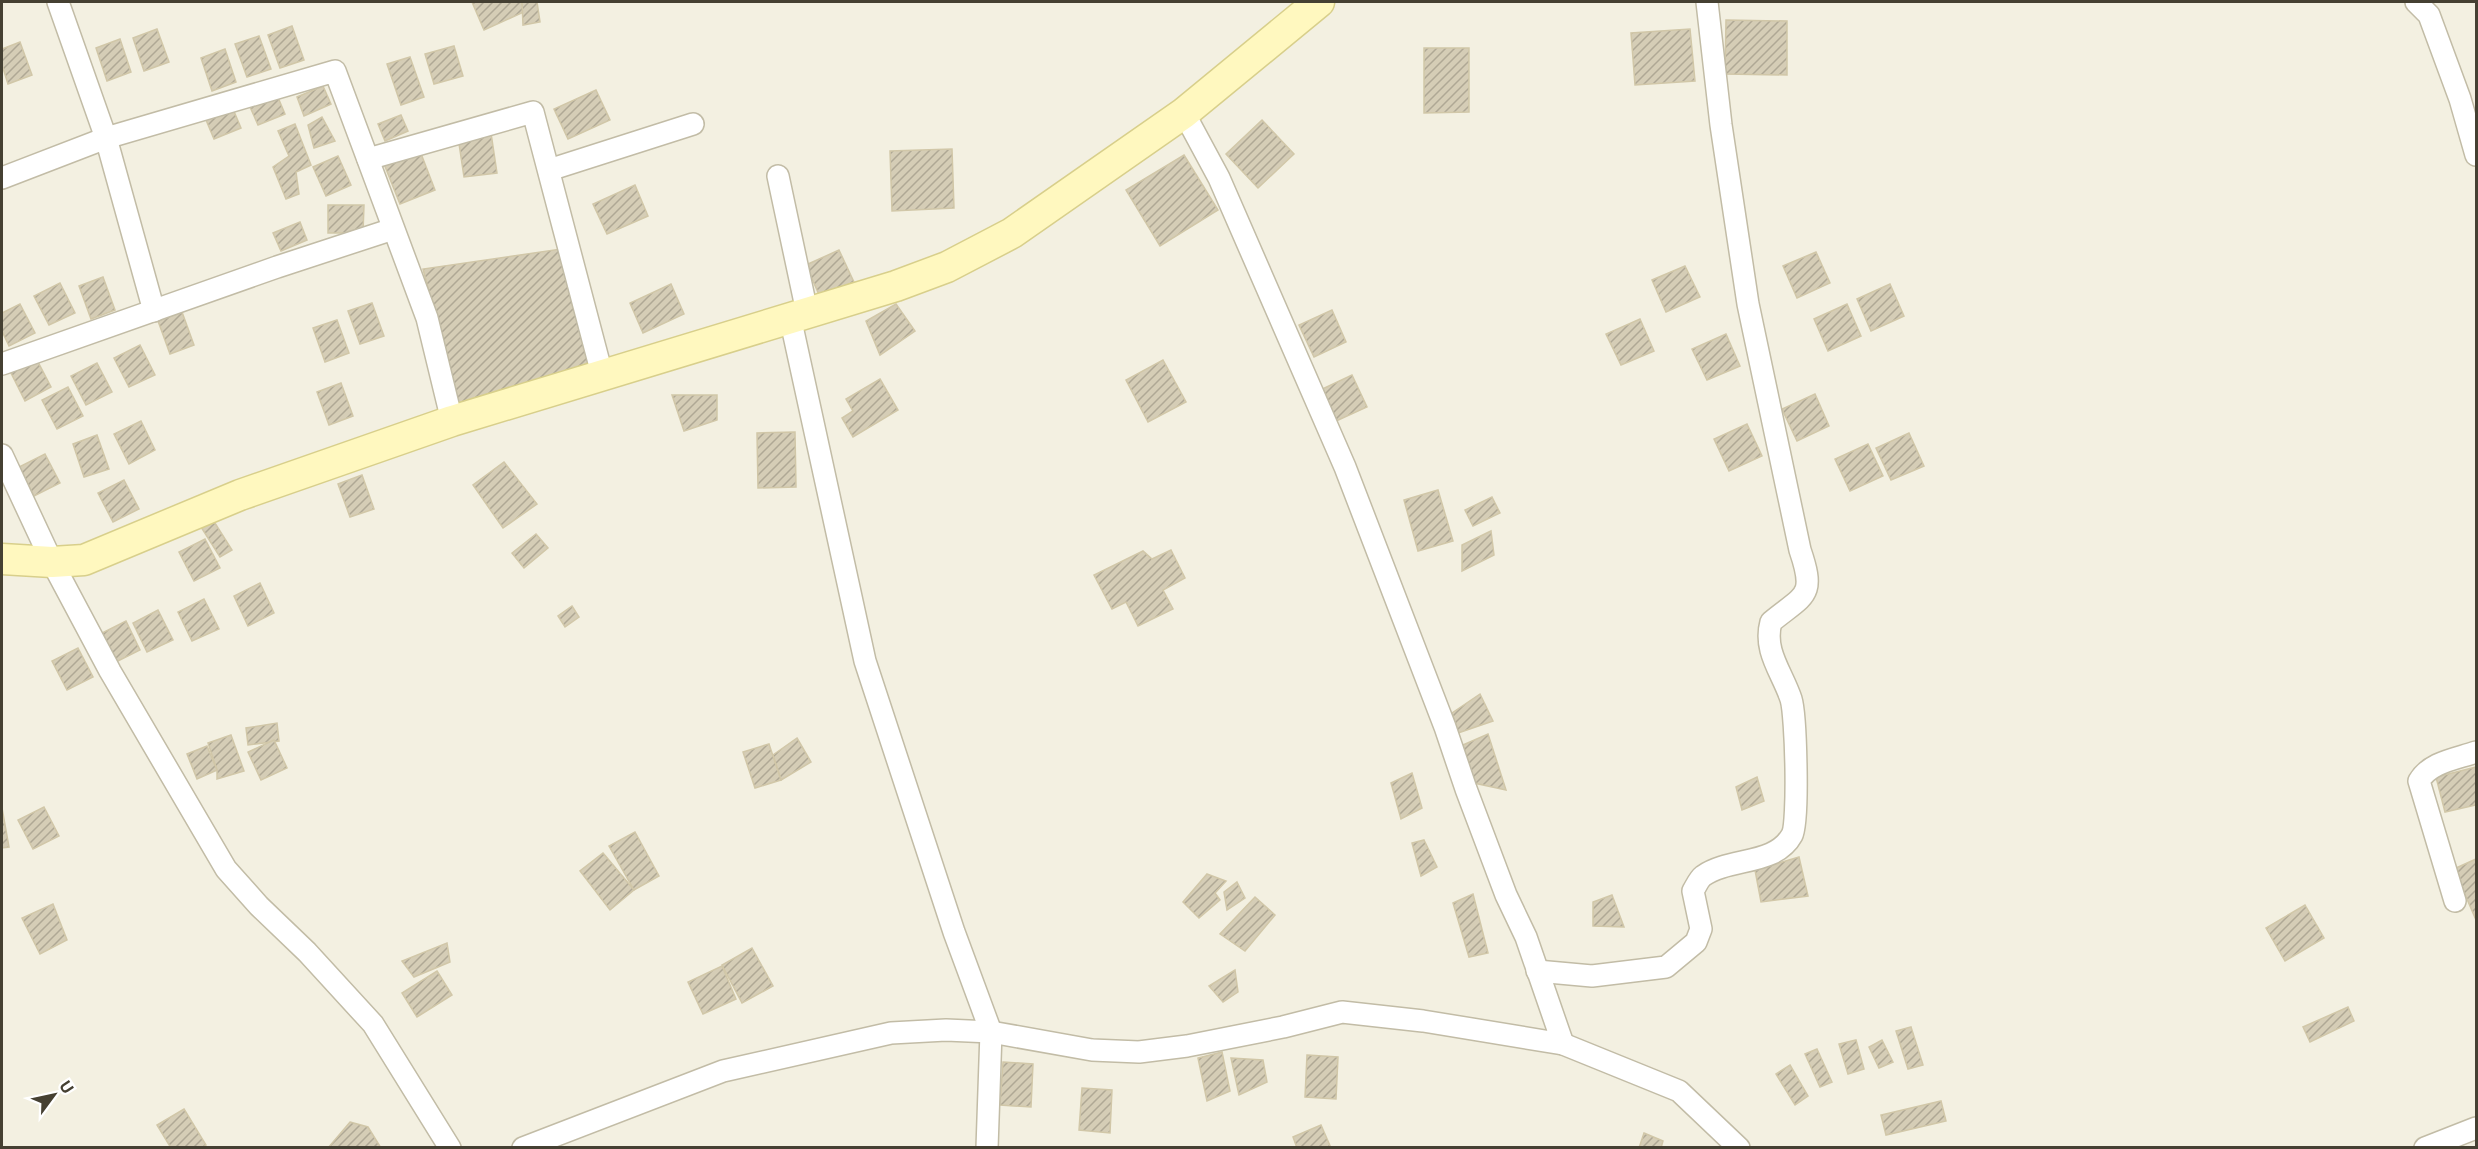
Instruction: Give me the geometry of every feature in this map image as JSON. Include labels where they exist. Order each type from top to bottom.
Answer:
[{"type":"street","points":[[58,2],[106,138],[153,311]]},
{"type":"street","points":[[2,560],[52,562],[84,560],[240,495],[452,421],[897,286],[937,270],[1012,233],[1184,113],[1318,2]]},
{"type":"street","points":[[1537,971],[1592,976],[1666,967],[1696,942],[1701,929],[1693,891],[1702,877],[1728,864],[1772,854],[1785,845],[1794,832],[1797,765],[1792,701],[1768,645],[1768,631],[1771,622],[1797,603],[1808,589],[1808,575],[1798,539],[1748,304],[1721,125],[1707,2]]},
{"type":"street","points":[[2416,2],[2429,15],[2460,99],[2476,155]]},
{"type":"street","points":[[2,178],[106,138],[335,72],[427,318],[452,421]]},
{"type":"street","points":[[368,159],[533,112],[602,374]]},
{"type":"street","points":[[1184,113],[1218,178],[1345,466],[1445,726],[1506,895],[1526,937],[1563,1044]]},
{"type":"street","points":[[549,170],[693,124]]},
{"type":"street","points":[[778,176],[799,315],[865,661],[954,932],[991,1032],[987,1148]]},
{"type":"street","points":[[2,364],[393,229]]},
{"type":"street","points":[[2,455],[52,562],[110,671],[226,869],[373,1024],[450,1148]]},
{"type":"street","points":[[2455,901],[2419,781],[2424,772],[2436,765],[2476,752]]},
{"type":"street","points":[[523,1148],[723,1071],[891,1033],[946,1030],[991,1032],[1092,1050],[1139,1052],[1187,1046],[1283,1027],[1342,1012],[1563,1044],[1679,1091],[1739,1148]]},
{"type":"street","points":[[2425,1148],[2476,1128]]},
{"type":"building","points":[[472,2],[521,2],[526,11],[484,30]]},
{"type":"building","points":[[522,2],[537,2],[540,22],[523,25]]},
{"type":"building","points":[[1726,20],[1787,21],[1787,75],[1725,74]]},
{"type":"building","points":[[292,26],[304,60],[280,68],[268,35]]},
{"type":"building","points":[[157,29],[169,62],[144,71],[133,38]]},
{"type":"building","points":[[1690,29],[1695,81],[1635,85],[1631,33]]},
{"type":"building","points":[[259,36],[271,69],[247,77],[235,44]]},
{"type":"building","points":[[120,39],[131,72],[107,81],[96,48]]},
{"type":"building","points":[[20,42],[32,75],[8,84],[2,65],[2,49]]},
{"type":"building","points":[[454,46],[463,76],[434,84],[425,54]]},
{"type":"building","points":[[1424,48],[1469,48],[1469,112],[1424,113]]},
{"type":"building","points":[[225,49],[236,82],[212,91],[201,58]]},
{"type":"building","points":[[410,57],[424,97],[401,105],[387,64]]},
{"type":"building","points":[[323,86],[331,104],[304,116],[297,97]]},
{"type":"building","points":[[596,90],[610,120],[568,139],[554,109]]},
{"type":"building","points":[[277,95],[285,114],[258,125],[250,107]]},
{"type":"building","points":[[233,109],[241,128],[214,139],[206,120]]},
{"type":"building","points":[[401,115],[408,131],[385,141],[378,124]]},
{"type":"building","points":[[322,117],[335,141],[314,148],[308,125]]},
{"type":"building","points":[[1262,120],[1294,154],[1258,188],[1226,154]]},
{"type":"building","points":[[295,124],[311,165],[296,172],[299,194],[286,199],[273,167],[289,156],[278,131]]},
{"type":"building","points":[[491,133],[497,173],[464,177],[458,137]]},
{"type":"building","points":[[952,149],[954,208],[892,211],[890,151]]},
{"type":"building","points":[[420,151],[435,190],[400,204],[384,164]]},
{"type":"building","points":[[1184,155],[1218,210],[1160,246],[1126,190]]},
{"type":"building","points":[[338,156],[351,185],[326,196],[313,167]]},
{"type":"building","points":[[635,185],[648,216],[607,234],[593,204]]},
{"type":"building","points":[[328,205],[364,205],[363,233],[328,233]]},
{"type":"building","points":[[300,222],[307,240],[281,251],[273,233]]},
{"type":"building","points":[[561,249],[591,367],[459,406],[423,269]]},
{"type":"building","points":[[839,250],[854,282],[820,297],[806,265]]},
{"type":"building","points":[[1816,252],[1830,283],[1797,298],[1783,266]]},
{"type":"building","points":[[1685,266],[1700,297],[1666,312],[1652,280]]},
{"type":"building","points":[[103,277],[115,310],[91,319],[79,286]]},
{"type":"building","points":[[60,283],[75,313],[49,325],[34,296]]},
{"type":"building","points":[[671,284],[684,314],[643,333],[630,303]]},
{"type":"building","points":[[1890,284],[1904,316],[1871,331],[1857,299]]},
{"type":"building","points":[[372,303],[384,336],[360,344],[348,311]]},
{"type":"building","points":[[20,304],[35,333],[9,346],[2,331],[2,313]]},
{"type":"building","points":[[896,304],[915,331],[880,355],[866,321]]},
{"type":"building","points":[[1847,304],[1861,336],[1828,351],[1814,319]]},
{"type":"building","points":[[1332,310],[1346,342],[1314,357],[1299,325]]},
{"type":"building","points":[[182,312],[194,345],[170,354],[158,321]]},
{"type":"building","points":[[1640,319],[1654,351],[1621,365],[1606,334]]},
{"type":"building","points":[[337,320],[349,353],[325,362],[313,328]]},
{"type":"building","points":[[1726,334],[1740,366],[1707,380],[1692,349]]},
{"type":"building","points":[[140,345],[155,375],[129,387],[114,358]]},
{"type":"building","points":[[36,358],[51,387],[25,401],[10,371]]},
{"type":"building","points":[[1163,360],[1186,402],[1148,422],[1126,380]]},
{"type":"building","points":[[97,363],[112,392],[86,405],[71,376]]},
{"type":"building","points":[[1352,375],[1367,407],[1334,422],[1320,390]]},
{"type":"building","points":[[880,379],[898,410],[853,437],[842,418],[853,411],[846,399]]},
{"type":"building","points":[[341,383],[353,416],[329,425],[317,392]]},
{"type":"building","points":[[68,387],[83,416],[57,429],[42,400]]},
{"type":"building","points":[[1815,394],[1829,426],[1797,441],[1782,409]]},
{"type":"building","points":[[672,395],[717,395],[717,420],[684,431]]},
{"type":"building","points":[[141,421],[155,450],[129,464],[114,434]]},
{"type":"building","points":[[1747,424],[1762,456],[1729,471],[1714,439]]},
{"type":"building","points":[[795,432],[796,487],[758,488],[757,433]]},
{"type":"building","points":[[1909,433],[1924,466],[1891,480],[1876,448]]},
{"type":"building","points":[[97,435],[109,469],[84,477],[73,444]]},
{"type":"building","points":[[1868,444],[1883,476],[1850,491],[1835,459]]},
{"type":"building","points":[[45,454],[60,483],[34,496],[19,467]]},
{"type":"building","points":[[504,462],[537,504],[503,528],[473,485]]},
{"type":"building","points":[[362,475],[374,509],[350,517],[338,484]]},
{"type":"building","points":[[124,480],[139,509],[113,522],[98,493]]},
{"type":"building","points":[[1438,490],[1453,541],[1418,551],[1404,500]]},
{"type":"building","points":[[1492,497],[1500,513],[1473,526],[1465,510]]},
{"type":"building","points":[[213,520],[232,550],[220,557],[201,527]]},
{"type":"building","points":[[1491,531],[1494,555],[1462,571],[1462,545]]},
{"type":"building","points":[[536,534],[548,548],[524,568],[512,553]]},
{"type":"building","points":[[205,539],[220,568],[194,581],[179,552]]},
{"type":"building","points":[[1171,550],[1185,578],[1163,590],[1173,609],[1138,626],[1126,602],[1112,609],[1094,575],[1143,551],[1152,559]]},
{"type":"building","points":[[260,583],[274,613],[248,626],[234,596]]},
{"type":"building","points":[[204,599],[219,629],[192,641],[178,612]]},
{"type":"building","points":[[572,606],[579,617],[565,627],[558,616]]},
{"type":"building","points":[[158,610],[173,640],[147,652],[133,623]]},
{"type":"building","points":[[126,621],[140,650],[114,663],[100,634]]},
{"type":"building","points":[[78,648],[93,677],[67,690],[52,661]]},
{"type":"building","points":[[1480,694],[1493,721],[1458,733],[1452,713]]},
{"type":"building","points":[[277,723],[279,741],[248,745],[246,728]]},
{"type":"building","points":[[1488,734],[1506,790],[1474,783],[1463,745]]},
{"type":"building","points":[[231,735],[244,771],[217,779],[217,770],[208,743]]},
{"type":"building","points":[[797,738],[811,762],[781,780],[773,755]]},
{"type":"building","points":[[274,740],[287,768],[261,780],[248,752]]},
{"type":"building","points":[[769,744],[781,780],[755,788],[743,752]]},
{"type":"building","points":[[207,746],[217,770],[197,779],[187,754]]},
{"type":"building","points":[[2476,767],[2476,805],[2445,812],[2436,777]]},
{"type":"building","points":[[1412,773],[1422,808],[1401,819],[1391,783]]},
{"type":"building","points":[[1757,777],[1764,801],[1742,810],[1736,787]]},
{"type":"building","points":[[44,807],[59,836],[33,849],[18,820]]},
{"type":"building","points":[[2,808],[9,847],[2,848]]},
{"type":"building","points":[[635,832],[659,876],[634,890],[609,846]]},
{"type":"building","points":[[1424,840],[1437,867],[1421,876],[1412,843]]},
{"type":"building","points":[[603,853],[634,890],[610,910],[580,871]]},
{"type":"building","points":[[1799,857],[1808,896],[1761,902],[1755,870]]},
{"type":"building","points":[[2476,859],[2476,920],[2454,869]]},
{"type":"building","points":[[1207,874],[1226,881],[1215,893],[1220,900],[1199,918],[1183,902]]},
{"type":"building","points":[[1237,882],[1245,898],[1227,910],[1224,892]]},
{"type":"building","points":[[1473,894],[1488,953],[1469,957],[1453,903]]},
{"type":"building","points":[[1612,895],[1624,927],[1593,926],[1593,902]]},
{"type":"building","points":[[1255,897],[1275,915],[1245,951],[1220,934]]},
{"type":"building","points":[[53,904],[67,940],[40,954],[22,918]]},
{"type":"building","points":[[2305,905],[2324,938],[2285,961],[2266,928]]},
{"type":"building","points":[[447,943],[450,962],[414,977],[402,961]]},
{"type":"building","points":[[752,948],[773,986],[742,1003],[722,965]]},
{"type":"building","points":[[722,966],[736,999],[703,1014],[688,982]]},
{"type":"building","points":[[1235,970],[1238,992],[1223,1002],[1209,986]]},
{"type":"building","points":[[437,971],[452,995],[417,1017],[402,993]]},
{"type":"building","points":[[2348,1007],[2354,1021],[2310,1042],[2303,1027]]},
{"type":"building","points":[[1911,1027],[1923,1065],[1908,1069],[1896,1031]]},
{"type":"building","points":[[1856,1040],[1864,1069],[1848,1074],[1839,1044]]},
{"type":"building","points":[[1882,1040],[1893,1062],[1879,1068],[1869,1047]]},
{"type":"building","points":[[1817,1049],[1832,1082],[1820,1087],[1805,1054]]},
{"type":"building","points":[[1222,1052],[1230,1091],[1207,1101],[1198,1058]]},
{"type":"building","points":[[1307,1055],[1338,1057],[1336,1099],[1305,1097]]},
{"type":"building","points":[[1231,1058],[1263,1060],[1267,1082],[1239,1095]]},
{"type":"building","points":[[1003,1062],[1033,1064],[1031,1107],[1000,1105]]},
{"type":"building","points":[[1790,1065],[1808,1096],[1795,1105],[1776,1074]]},
{"type":"building","points":[[1082,1088],[1112,1090],[1110,1133],[1079,1130]]},
{"type":"building","points":[[1941,1101],[1946,1121],[1886,1135],[1881,1115]]},
{"type":"building","points":[[184,1109],[206,1145],[202,1148],[171,1148],[157,1125]]},
{"type":"building","points":[[350,1122],[368,1127],[381,1148],[328,1148]]},
{"type":"building","points":[[1321,1125],[1331,1148],[1297,1148],[1293,1137]]},
{"type":"building","points":[[1644,1133],[1663,1141],[1661,1148],[1639,1148]]}]
